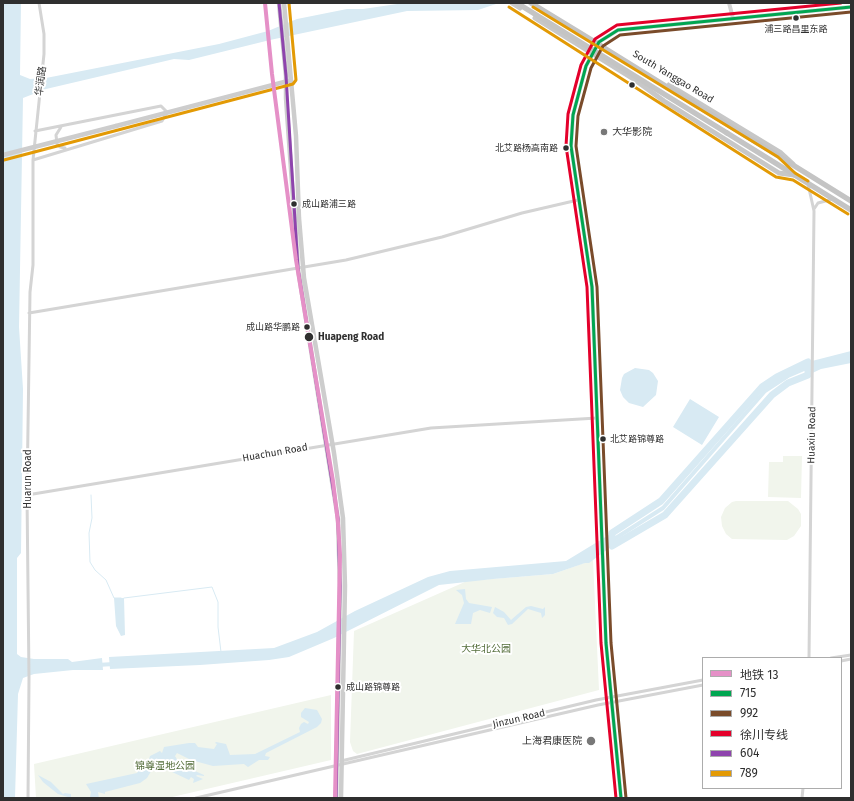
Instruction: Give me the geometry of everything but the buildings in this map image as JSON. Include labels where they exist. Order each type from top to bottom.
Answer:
[{"type":"highway","points":[[514,3],[851,210]]},
{"type":"highway","name":"South Yanggao Road","points":[[531,3],[851,201]]},
{"type":"main road","points":[[279,3],[283,18],[296,136],[300,268]]},
{"type":"main road","points":[[283,18],[284,3]]},
{"type":"main road","points":[[514,3],[664,101],[779,173],[795,176]]},
{"type":"main road","name":"South Yanggao Road","points":[[536,3],[781,153],[798,169]]},
{"type":"main road","points":[[3,155],[289,80]]},
{"type":"main road","points":[[289,80],[300,268],[343,518],[345,551],[344,614],[342,636],[340,798]]},
{"type":"main road","points":[[330,444],[338,519],[340,552],[340,617],[342,636]]},
{"type":"main road","points":[[336,798],[340,764]]},
{"type":"street","name":"华润路","points":[[33,160],[44,34],[39,3]]},
{"type":"street","points":[[729,3],[733,18]]},
{"type":"street","points":[[621,798],[606,643],[592,287],[571,155],[572,127],[586,66],[599,42],[618,30],[851,7]]},
{"type":"street","points":[[33,160],[68,148],[162,121],[168,112],[161,106],[35,131]]},
{"type":"street","points":[[62,126],[56,135],[57,144],[60,147],[68,148]]},
{"type":"street","name":"Huarun Road","points":[[28,798],[29,654],[27,496],[29,313],[32,265],[33,160]]},
{"type":"street","name":"Huaxiu Road","points":[[808,184],[814,211],[809,657]]},
{"type":"street","points":[[843,197],[851,198]]},
{"type":"street","points":[[814,211],[818,203],[833,199]]},
{"type":"street","points":[[29,313],[300,268],[436,239],[522,213],[578,200]]},
{"type":"street","name":"Huachun Road","points":[[27,496],[431,428],[597,418]]},
{"type":"street","points":[[838,657],[851,655]]},
{"type":"street","name":"Jinzun Road","points":[[196,798],[611,700],[702,680]]},
{"type":"street","name":"Jinzun Road","points":[[611,700],[702,686]]},
{"type":"green space","points":[[783,456],[802,456],[801,498],[768,497],[769,462],[783,462]]},
{"type":"green space","points":[[788,501],[798,509],[801,514],[801,526],[794,536],[787,540],[732,539],[726,534],[722,526],[721,517],[725,508],[732,502]]},
{"type":"green space","name":"大华北公园","points":[[593,560],[599,690],[357,754],[353,751],[350,742],[354,631],[467,581],[553,574]]},
{"type":"green space","name":"锦尊湿地公园","points":[[331,695],[331,760],[168,798],[36,798],[34,764]]},
{"type":"shaded area","points":[[3,3],[21,3],[20,75],[30,79],[46,78],[219,44],[268,31],[297,19],[347,9],[363,9],[404,3],[499,3],[478,10],[407,11],[270,40],[189,60],[174,59],[46,89],[23,98],[19,327],[23,389],[21,553],[17,558],[17,654],[21,657],[34,659],[68,659],[72,662],[102,658],[103,670],[73,670],[34,674],[23,678],[18,694],[15,798],[3,798]]},
{"type":"shaded area","points":[[851,351],[851,363],[821,369],[808,375],[808,362]]},
{"type":"shaded area","points":[[635,368],[649,370],[658,381],[656,395],[643,407],[629,403],[623,397],[620,390],[624,374]]},
{"type":"shaded area","points":[[690,399],[719,417],[702,445],[673,427]]},
{"type":"shaded area","points":[[612,533],[612,546],[589,563],[553,574],[439,585],[334,638],[289,657],[200,665],[110,669],[109,657],[274,648],[317,632],[355,611],[428,577],[450,571],[566,561]]},
{"type":"shaded area","points":[[465,589],[466,599],[469,603],[492,607],[490,613],[480,610],[473,613],[471,624],[455,624],[464,603],[462,595],[456,590]]},
{"type":"shaded area","points":[[114,598],[124,598],[125,635],[121,636],[116,626]]},
{"type":"shaded area","points":[[531,606],[543,609],[545,607],[545,615],[542,618],[541,613],[528,609],[512,624],[508,625],[504,618],[497,617],[493,613],[495,607],[504,612],[511,620],[526,607]]},
{"type":"shaded area","points":[[305,708],[317,710],[322,719],[321,723],[317,727],[266,753],[265,756],[270,757],[268,760],[259,760],[248,767],[244,764],[213,766],[191,760],[177,753],[175,756],[178,761],[186,767],[204,775],[196,776],[203,779],[193,783],[194,779],[191,777],[189,780],[170,771],[163,765],[159,765],[157,768],[153,768],[147,778],[140,783],[105,792],[105,794],[98,792],[99,798],[76,798],[90,797],[91,792],[86,784],[137,773],[139,770],[146,770],[150,756],[160,751],[162,753],[164,747],[195,743],[198,747],[214,749],[217,744],[215,743],[216,742],[226,744],[230,755],[255,754],[300,732],[299,728],[301,724],[304,722],[308,724],[309,722],[301,717],[301,713]]},
{"type":"shaded area","points":[[38,775],[51,782],[63,794],[71,794],[71,798],[58,794],[43,782]]},
{"type":"waterway","points":[[808,362],[808,375],[788,383],[772,395],[665,515],[612,546],[612,533],[661,501],[762,387],[777,377],[808,362]]},
{"type":"waterway","points":[[608,543],[663,508],[765,391],[788,376],[811,366]]},
{"type":"waterway","points":[[91,495],[92,518],[89,533],[90,562],[95,570],[106,580],[114,598],[121,598]]},
{"type":"waterway","points":[[124,598],[212,587],[218,602],[218,627],[221,652]]},
{"type":"waterway","points":[[97,665],[114,664]]},
{"type":"metro line","name":"13","points":[[265,3],[272,74],[296,260],[333,481],[338,523],[340,555],[335,798]]},
{"type":"transit line","name":"604","points":[[279,3],[286,76],[298,269],[338,519],[340,586],[336,798]]},
{"type":"transit line","name":"789","points":[[4,160],[293,84],[296,80],[289,3]]},
{"type":"transit line","name":"徐川专线","points":[[616,798],[601,643],[587,287],[566,146],[568,114],[581,65],[595,39],[617,25],[841,3]]},
{"type":"transit line","name":"789","points":[[509,7],[776,177],[793,180],[848,214]]},
{"type":"transit line","name":"789","points":[[533,7],[778,157],[795,173],[808,181]]},
{"type":"transit line","name":"715","points":[[621,798],[606,643],[592,287],[571,146],[573,115],[586,66],[599,42],[618,30],[851,7]]},
{"type":"transit line","name":"992","points":[[626,798],[611,643],[597,287],[576,146],[578,116],[591,68],[603,46],[620,35],[851,12]]},
{"type":"place","name":"浦三路昌里东路","points":[[796,18]]},
{"type":"place","name":"大华影院","points":[[604,132]]},
{"type":"place","name":"北艾路杨高南路","points":[[566,148]]},
{"type":"place","name":"成山路浦三路","points":[[294,204]]},
{"type":"place","name":"成山路华鹏路","points":[[307,327]]},
{"type":"place","name":"Huapeng Road","points":[[309,337]]},
{"type":"place","name":"北艾路锦尊路","points":[[603,439]]},
{"type":"place","name":"成山路锦尊路","points":[[338,687]]},
{"type":"place","name":"上海君康医院","points":[[591,741]]}]
